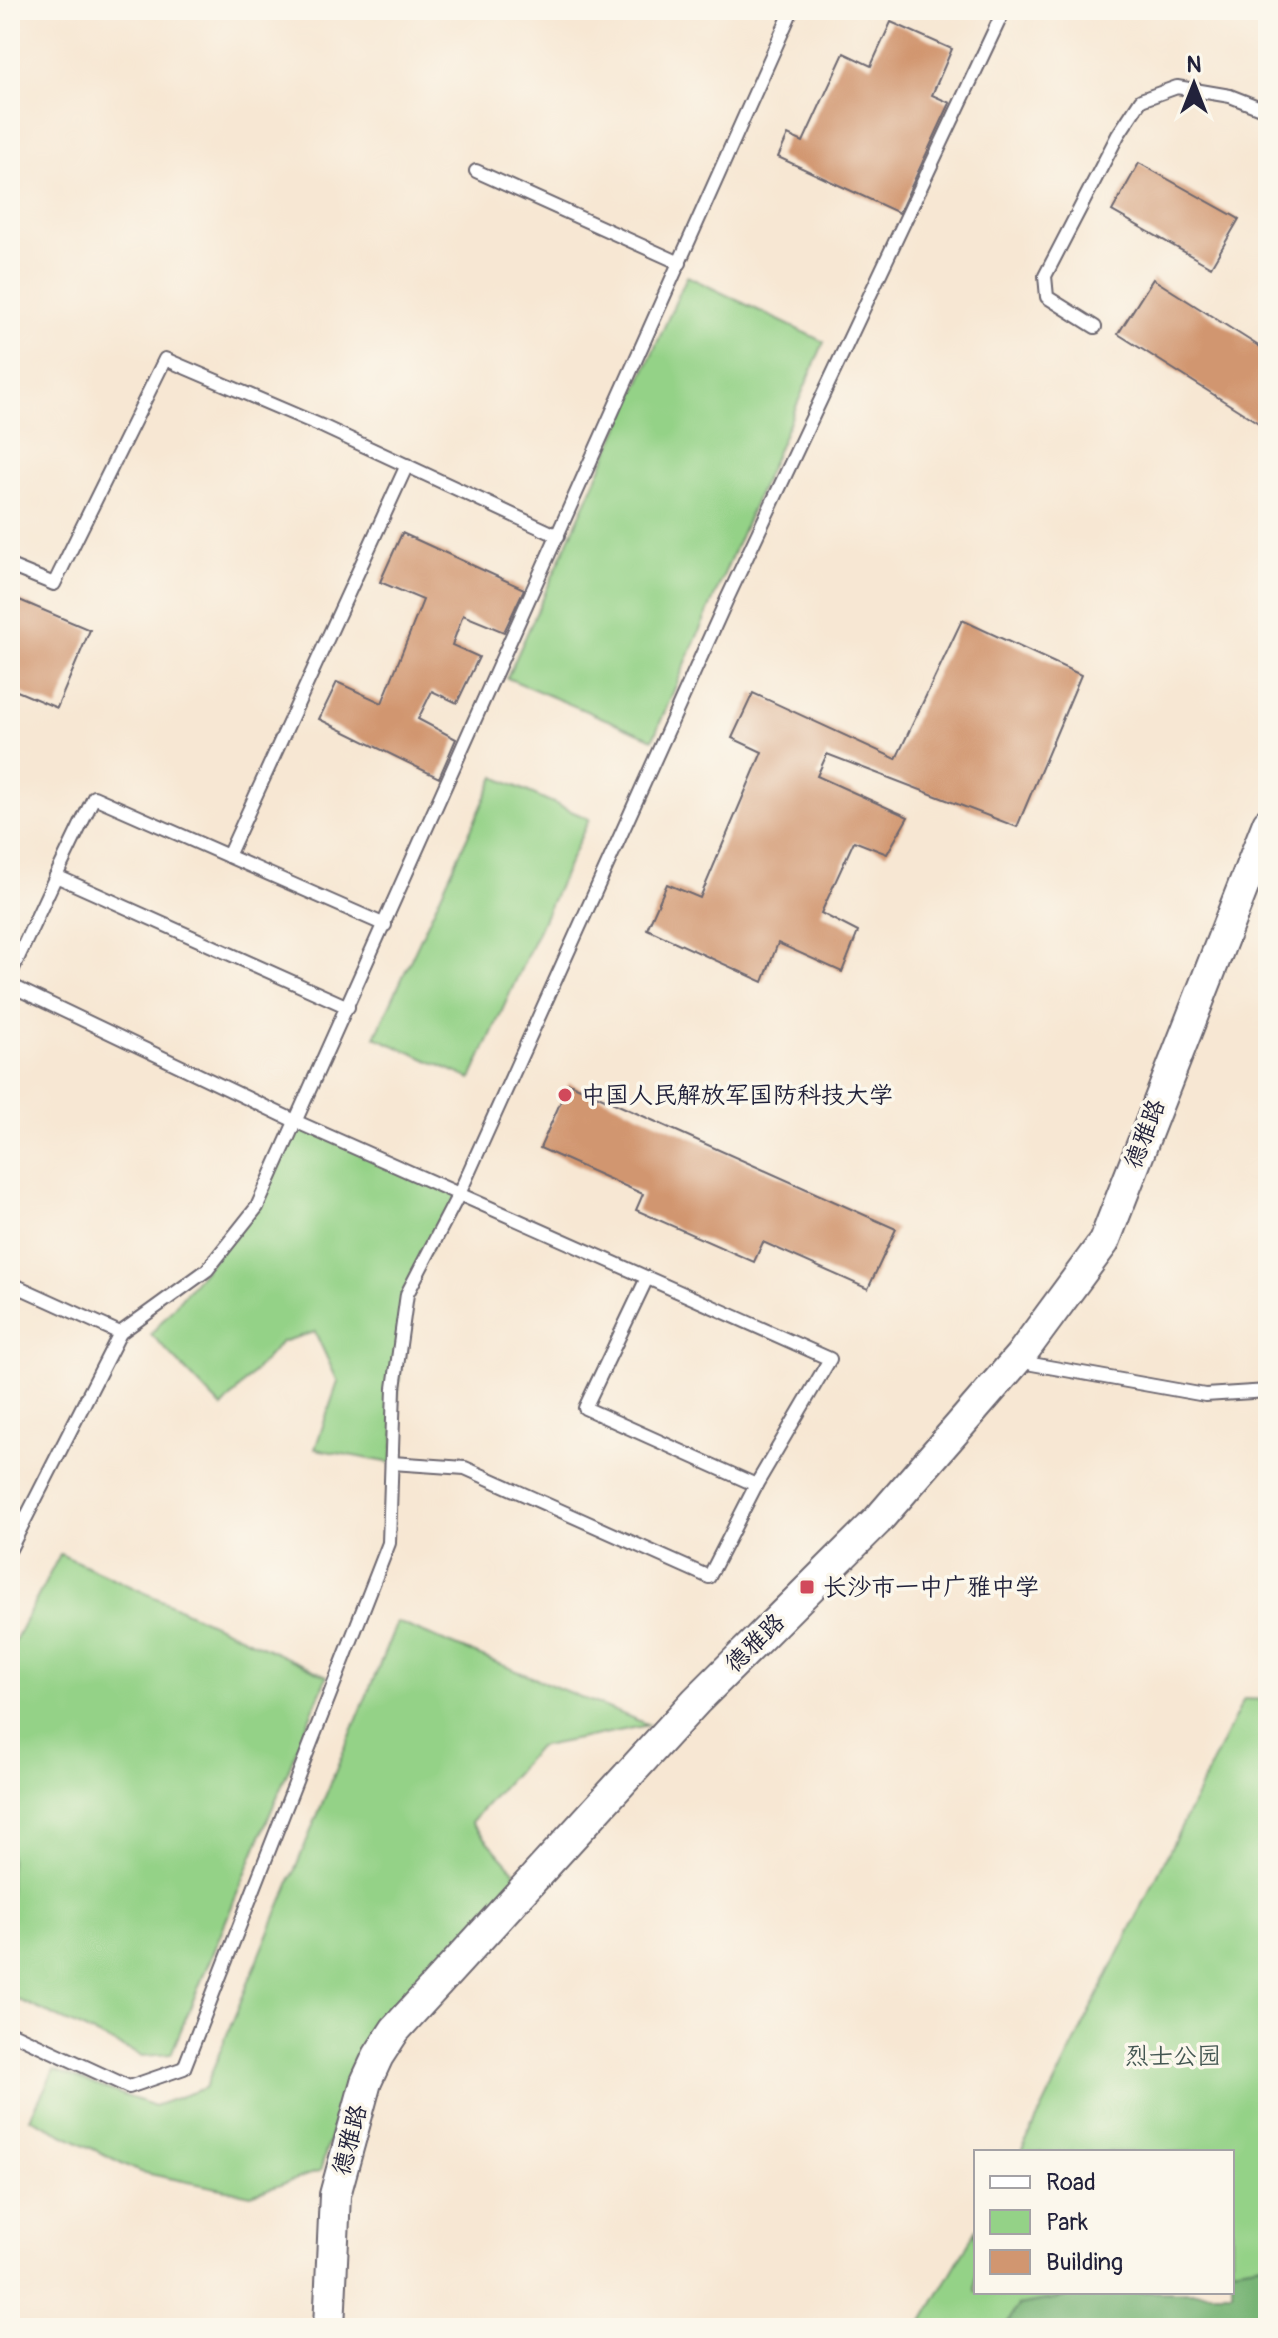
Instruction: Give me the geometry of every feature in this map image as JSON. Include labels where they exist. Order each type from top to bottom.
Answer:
[{"type":"street","name":"德雅路","points":[[329,2328],[335,2195],[366,2082],[378,2056],[395,2030],[696,1701],[877,1521],[1026,1360],[1104,1242],[1268,823]]},
{"type":"street","name":"德雅路","points":[[350,2328],[355,2196],[383,2084],[406,2042],[708,1713],[888,1529],[1113,1250],[1145,1177],[1268,858]]},
{"type":"lane","points":[[10,1549],[120,1333],[207,1270],[257,1207],[792,10]]},
{"type":"lane","points":[[10,2032],[129,2087],[184,2068],[389,1543],[394,1388],[407,1294],[459,1194],[727,599],[1004,10]]},
{"type":"lane","points":[[1095,327],[1047,297],[1045,276],[1118,135],[1141,100],[1177,87],[1230,96],[1268,111]]},
{"type":"lane","points":[[476,171],[680,263]]},
{"type":"lane","points":[[10,566],[54,584],[165,359],[407,465],[558,536]]},
{"type":"lane","points":[[228,856],[407,465]]},
{"type":"lane","points":[[10,975],[94,797],[385,925]]},
{"type":"lane","points":[[56,876],[348,1007]]},
{"type":"lane","points":[[10,985],[297,1122],[830,1359],[756,1485],[709,1577],[465,1468],[392,1463]]},
{"type":"lane","points":[[647,1278],[585,1408],[756,1485]]},
{"type":"lane","points":[[10,1283],[120,1333]]},
{"type":"lane","points":[[1026,1360],[1205,1395],[1268,1391]]},
{"type":"green space","points":[[687,276],[824,342],[653,739],[507,678]]},
{"type":"green space","points":[[495,777],[589,819],[471,1079],[375,1037]]},
{"type":"green space","points":[[297,1122],[459,1194],[407,1294],[392,1463],[315,1449],[338,1382],[315,1332],[281,1342],[222,1408],[151,1334],[257,1207]]},
{"type":"green space","points":[[60,1554],[327,1676],[171,2054],[142,2056],[10,1996],[10,1650]]},
{"type":"green space","points":[[397,1622],[649,1725],[538,1747],[471,1822],[520,1877],[355,2056],[320,2171],[251,2195],[140,2172],[30,2118],[54,2070],[154,2106],[205,2088]]},
{"type":"green space","name":"烈士公园","points":[[1244,1699],[1268,1700],[1268,2328],[919,2328],[974,2233],[974,2294],[1234,2294],[1234,2150],[1022,2150]]},
{"type":"green space","points":[[1268,2262],[1268,2328],[1005,2328],[1018,2305],[1081,2294],[1234,2294],[1234,2268]]},
{"type":"building","points":[[891,22],[952,49],[932,95],[950,103],[899,213],[778,157],[788,135],[803,142],[844,53],[871,66]]},
{"type":"building","points":[[1139,163],[1239,219],[1211,267],[1112,211]]},
{"type":"building","points":[[1153,279],[1268,352],[1268,429],[1118,334]]},
{"type":"building","points":[[402,533],[524,589],[504,632],[463,615],[452,645],[479,657],[457,703],[432,691],[418,719],[456,739],[439,778],[319,719],[337,682],[382,703],[423,600],[380,582]]},
{"type":"building","points":[[10,596],[90,630],[57,708],[10,688]]},
{"type":"building","points":[[962,620],[1081,675],[1017,827],[827,754],[817,776],[908,817],[887,854],[854,841],[821,913],[858,932],[842,972],[778,943],[763,982],[647,929],[667,884],[700,898],[762,752],[732,738],[753,693],[896,759]]},
{"type":"building","points":[[569,1083],[896,1229],[868,1289],[763,1242],[754,1262],[636,1210],[643,1194],[540,1148]]},
{"type":"place","name":"中国人民解放军国防科技大学","points":[[565,1095]]},
{"type":"place","name":"长沙市一中广雅中学","points":[[807,1587]]}]
